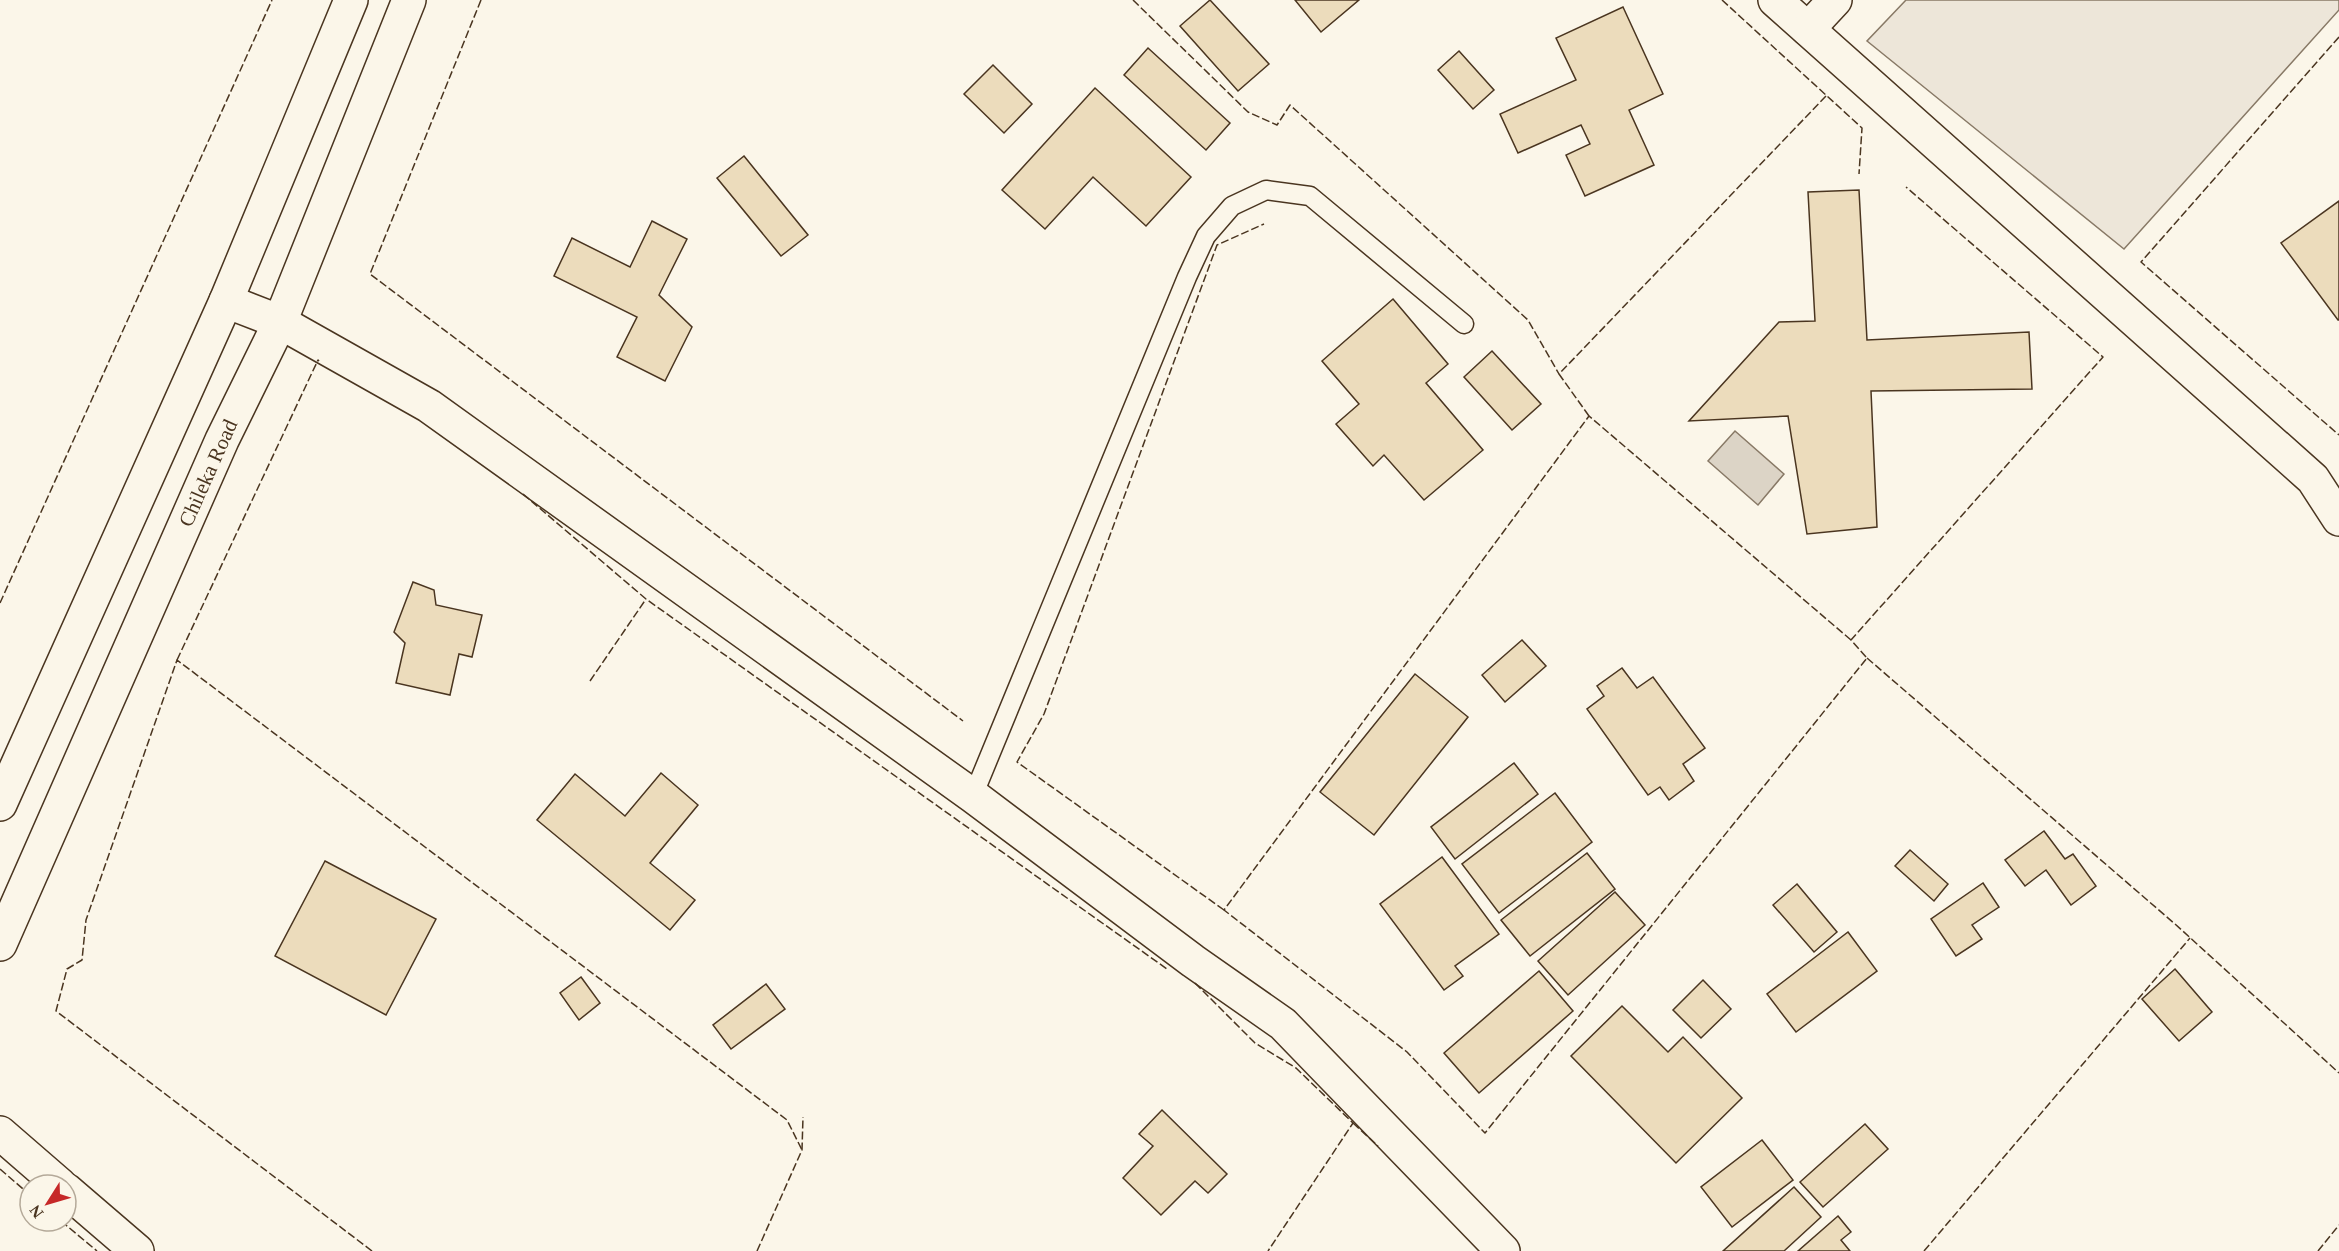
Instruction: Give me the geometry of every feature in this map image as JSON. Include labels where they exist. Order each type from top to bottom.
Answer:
[{"type":"main road","points":[[0,804],[226,301],[351,0]]},
{"type":"main road","name":"Chileka Road","points":[[0,944],[222,440],[280,322],[409,0]]},
{"type":"main road","points":[[1775,0],[2313,479],[2339,519]]},
{"type":"main road","points":[[1808,29],[1835,0]]},
{"type":"main road","points":[[226,301],[280,322],[429,406],[974,796],[1193,961],[1283,1024],[1503,1251]]},
{"type":"main road","points":[[0,1133],[46,1173]]},
{"type":"main road","points":[[78,1200],[136,1251]]},
{"type":"lane","points":[[974,796],[1187,277],[1206,236],[1232,206],[1266,190],[1310,196],[1464,324]]},
{"type":"shaded area","points":[[1906,0],[2339,0],[2339,10],[2124,249],[1867,41]]},
{"type":"shaded area","points":[[1735,431],[1784,474],[1758,505],[1708,461]]},
{"type":"building","points":[[1210,0],[1269,64],[1238,91],[1180,26]]},
{"type":"building","points":[[1295,0],[1359,0],[1321,32]]},
{"type":"building","points":[[1623,7],[1663,94],[1629,110],[1654,165],[1585,196],[1566,155],[1590,144],[1581,125],[1518,153],[1500,114],[1576,80],[1556,38]]},
{"type":"building","points":[[1148,48],[1230,123],[1206,150],[1124,75]]},
{"type":"building","points":[[1459,51],[1494,90],[1473,109],[1438,70]]},
{"type":"building","points":[[993,65],[1032,104],[1004,133],[964,94]]},
{"type":"building","points":[[1095,88],[1191,177],[1146,226],[1093,177],[1045,229],[1002,190]]},
{"type":"building","points":[[744,156],[808,235],[781,256],[717,178]]},
{"type":"building","points":[[1859,190],[1867,340],[2029,332],[2032,389],[1871,391],[1877,527],[1807,534],[1788,416],[1689,421],[1779,322],[1815,321],[1808,192]]},
{"type":"building","points":[[2339,201],[2339,320],[2338,320],[2281,243]]},
{"type":"building","points":[[652,221],[687,239],[659,295],[692,327],[665,381],[617,357],[637,317],[554,276],[572,238],[630,267]]},
{"type":"building","points":[[1393,299],[1448,364],[1426,383],[1483,450],[1424,500],[1384,455],[1373,466],[1336,424],[1359,404],[1322,361]]},
{"type":"building","points":[[1492,351],[1541,404],[1512,430],[1464,377]]},
{"type":"building","points":[[413,582],[434,590],[436,605],[482,615],[472,657],[459,654],[450,695],[396,683],[405,643],[394,632]]},
{"type":"building","points":[[1522,640],[1546,666],[1505,702],[1482,675]]},
{"type":"building","points":[[1622,668],[1637,688],[1653,677],[1705,748],[1683,764],[1694,781],[1669,800],[1660,787],[1648,795],[1587,709],[1604,696],[1597,686]]},
{"type":"building","points":[[1415,674],[1468,717],[1374,835],[1320,792]]},
{"type":"building","points":[[1514,763],[1538,794],[1455,859],[1431,827]]},
{"type":"building","points":[[661,773],[698,805],[650,863],[695,900],[670,930],[537,820],[575,774],[625,816]]},
{"type":"building","points":[[1555,793],[1592,842],[1499,913],[1462,864]]},
{"type":"building","points":[[2044,831],[2065,859],[2073,854],[2096,886],[2071,905],[2046,870],[2025,886],[2005,860]]},
{"type":"building","points":[[1910,850],[1948,884],[1934,901],[1895,866]]},
{"type":"building","points":[[1587,853],[1615,889],[1530,956],[1501,920]]},
{"type":"building","points":[[1442,857],[1499,934],[1455,966],[1463,976],[1444,990],[1380,904]]},
{"type":"building","points":[[325,861],[436,919],[386,1015],[275,956]]},
{"type":"building","points":[[1983,883],[1999,907],[1972,925],[1982,939],[1956,956],[1931,919]]},
{"type":"building","points":[[1797,884],[1837,932],[1814,952],[1773,905]]},
{"type":"building","points":[[1615,892],[1645,925],[1568,995],[1538,961]]},
{"type":"building","points":[[1848,932],[1877,971],[1796,1032],[1767,994]]},
{"type":"building","points":[[2175,969],[2212,1012],[2179,1041],[2142,999]]},
{"type":"building","points":[[1539,971],[1573,1011],[1479,1093],[1444,1053]]},
{"type":"building","points":[[581,977],[600,1003],[579,1020],[560,993]]},
{"type":"building","points":[[1703,980],[1731,1009],[1701,1038],[1673,1010]]},
{"type":"building","points":[[766,984],[785,1009],[731,1049],[713,1025]]},
{"type":"building","points":[[1622,1006],[1668,1052],[1683,1037],[1742,1098],[1676,1163],[1571,1056]]},
{"type":"building","points":[[1162,1110],[1227,1174],[1208,1193],[1195,1181],[1161,1215],[1123,1178],[1153,1146],[1139,1134]]},
{"type":"building","points":[[1865,1124],[1888,1149],[1823,1207],[1800,1182]]},
{"type":"building","points":[[1762,1140],[1793,1180],[1732,1227],[1701,1187]]},
{"type":"building","points":[[1794,1187],[1821,1217],[1784,1251],[1723,1251]]},
{"type":"building","points":[[1838,1216],[1851,1232],[1841,1240],[1850,1251],[1798,1251]]},
{"type":"fence","points":[[0,603],[272,0]]},
{"type":"fence","points":[[481,0],[370,274],[963,721]]},
{"type":"fence","points":[[1133,0],[1248,112],[1277,125],[1290,105],[1528,320],[1559,374]]},
{"type":"fence","points":[[1722,0],[1862,128],[1859,174]]},
{"type":"fence","points":[[2339,37],[2141,262],[2339,435]]},
{"type":"fence","points":[[1589,416],[1559,374],[1827,95]]},
{"type":"fence","points":[[1851,640],[1589,416],[1224,910],[1407,1052],[1485,1133],[1867,658],[1851,640],[2103,357],[1906,187]]},
{"type":"fence","points":[[1224,910],[1017,762],[1044,714],[1217,245],[1264,224]]},
{"type":"fence","points":[[177,660],[319,361]]},
{"type":"fence","points":[[523,494],[646,599],[1167,969]]},
{"type":"fence","points":[[590,681],[646,599]]},
{"type":"fence","points":[[1867,658],[2175,924],[2339,1073]]},
{"type":"fence","points":[[372,1251],[56,1011],[67,969],[82,960],[86,920],[177,660],[787,1120],[802,1150]]},
{"type":"fence","points":[[1924,1251],[2190,938]]},
{"type":"fence","points":[[1195,983],[1255,1043],[1296,1068],[1353,1123],[1268,1251]]},
{"type":"fence","points":[[757,1251],[802,1150],[803,1117]]},
{"type":"fence","points":[[1353,1123],[1378,1146]]},
{"type":"fence","points":[[0,1169],[18,1185]]},
{"type":"fence","points":[[2318,1251],[2339,1225]]},
{"type":"fence","points":[[75,1233],[97,1251]]}]
